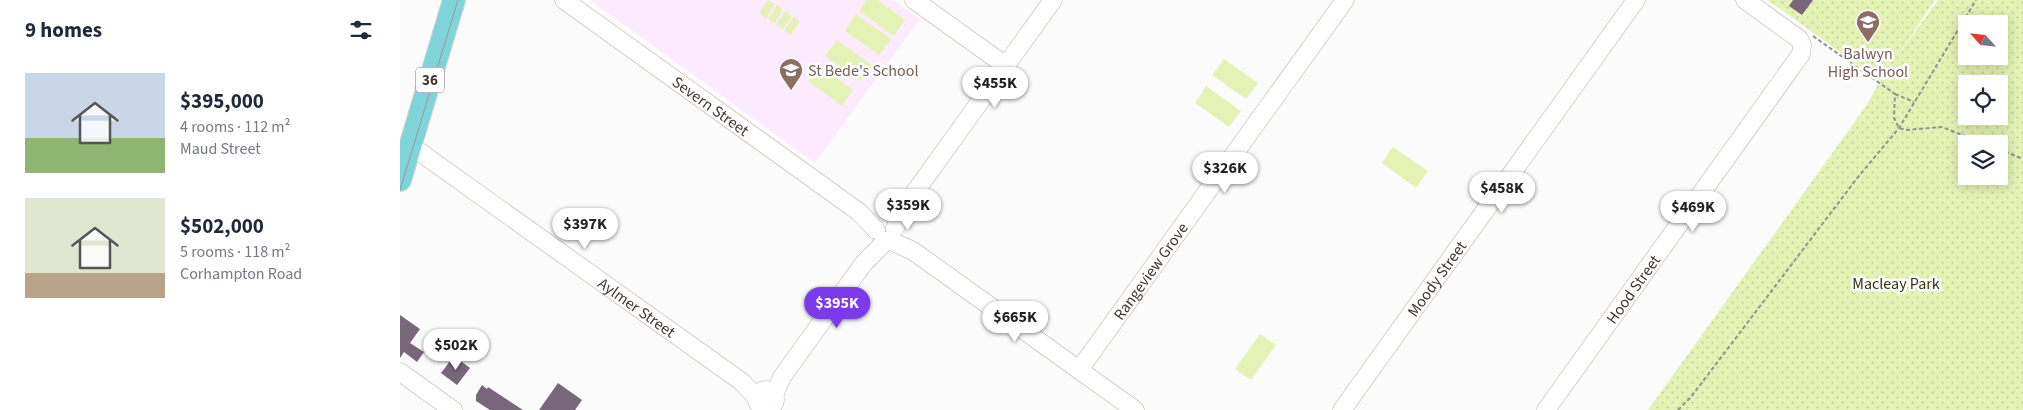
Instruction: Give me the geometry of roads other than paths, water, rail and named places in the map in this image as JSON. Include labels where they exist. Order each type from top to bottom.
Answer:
[{"type":"main road","name":"36","points":[[400,180],[452,5]]},
{"type":"street","name":"Severn Street","points":[[564,0],[583,5],[859,212],[1135,410]]},
{"type":"street","points":[[914,0],[1006,66]]},
{"type":"street","points":[[767,403],[782,377],[1053,0]]},
{"type":"street","name":"Rangeview Grove","points":[[1079,370],[1345,0]]},
{"type":"street","name":"Moody Street","points":[[1342,410],[1636,0]]},
{"type":"street","name":"Hood Street","points":[[1546,410],[1798,58],[1806,40],[1795,36],[1745,0]]},
{"type":"street","name":"Aylmer Street","points":[[410,145],[742,382],[767,403]]},
{"type":"street","points":[[400,372],[453,410]]},
{"type":"tram line","points":[[400,190],[458,0]]},
{"type":"place","name":"Balwyn High School","points":[[1868,43]]},
{"type":"place","name":"St Bede's School","points":[[791,91]]},
{"type":"park label","name":"Macleay Park","points":[[1896,283]]}]
